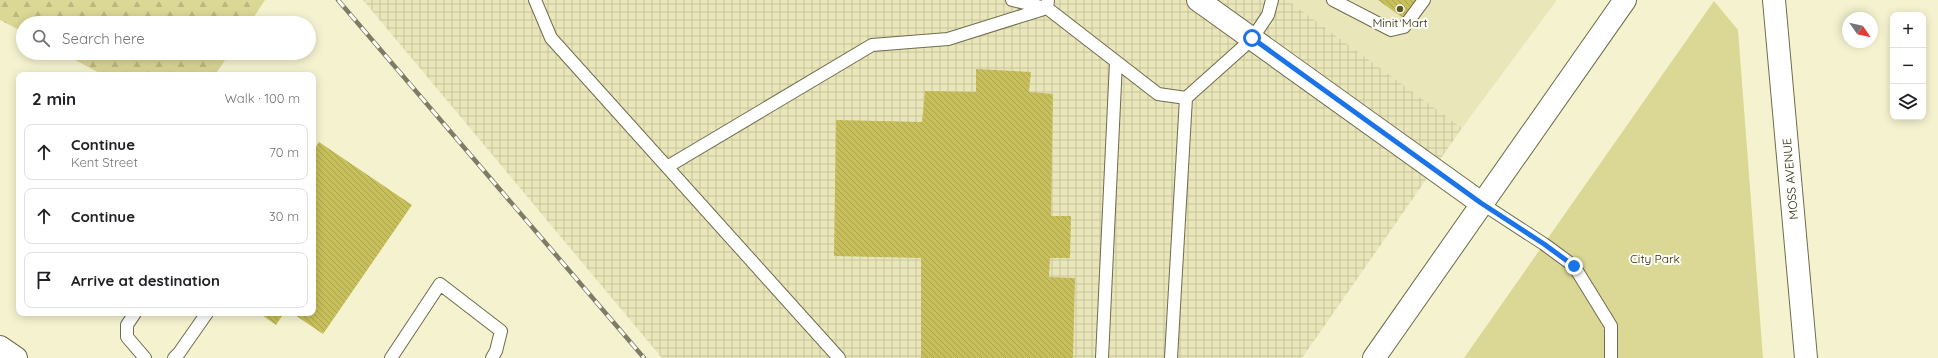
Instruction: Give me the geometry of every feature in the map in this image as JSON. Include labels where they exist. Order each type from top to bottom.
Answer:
[{"type":"main road","points":[[1198,0],[1481,203]]},
{"type":"main road","points":[[1374,358],[1624,0]]},
{"type":"main road","name":"MOSS AVENUE","points":[[1774,0],[1806,358]]},
{"type":"main road","points":[[0,347],[16,358]]},
{"type":"lane","points":[[535,0],[551,38],[839,358]]},
{"type":"lane","points":[[1012,0],[1048,4],[1116,62],[1158,94],[1186,98]]},
{"type":"lane","points":[[1171,358],[1186,98],[1252,38],[1268,15],[1272,0]]},
{"type":"lane","points":[[1333,0],[1390,30],[1404,27],[1424,0]]},
{"type":"lane","points":[[667,167],[872,45],[948,39],[1048,4]]},
{"type":"lane","points":[[1102,358],[1116,62]]},
{"type":"lane","points":[[1481,203],[1544,244],[1574,266],[1611,326],[1611,358]]},
{"type":"lane","points":[[391,358],[440,284],[501,331],[496,352],[492,358]]},
{"type":"lane","points":[[133,316],[127,324],[127,337],[145,358]]},
{"type":"lane","points":[[174,358],[205,316]]},
{"type":"shaded area","points":[[363,0],[1287,0],[1462,128],[1302,358],[662,358]]},
{"type":"shaded area","points":[[1287,0],[1557,0],[1462,128]]},
{"type":"green space","points":[[0,0],[265,0],[255,16],[16,16],[16,28],[0,20]]},
{"type":"green space","name":"City Park","points":[[1714,1],[1738,30],[1763,358],[1464,358]]},
{"type":"green space","points":[[75,60],[225,60],[217,72],[97,72]]},
{"type":"building","name":"Minit Mart","points":[[1378,0],[1417,0],[1403,18]]},
{"type":"building","points":[[976,69],[1031,72],[1029,92],[1053,94],[1051,216],[1071,216],[1070,258],[1050,258],[1049,277],[1075,278],[1073,358],[921,358],[921,258],[834,256],[836,120],[922,122],[925,91],[976,92]]},
{"type":"building","points":[[319,142],[412,205],[323,334],[296,316],[316,316],[316,146]]},
{"type":"building","points":[[263,316],[282,316],[276,325]]},
{"type":"railway","points":[[338,0],[644,358]]},
{"type":"place","name":"Minit Mart","points":[[1400,9]]},
{"type":"route","points":[[1252,38],[1481,203],[1544,244],[1574,266]]}]
